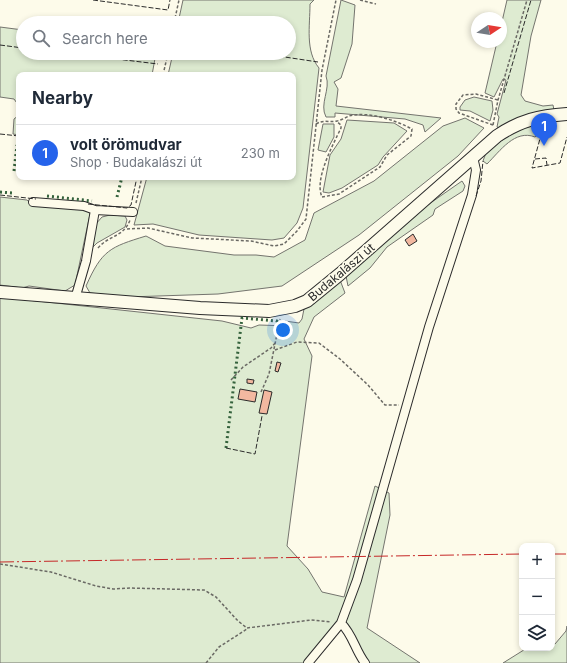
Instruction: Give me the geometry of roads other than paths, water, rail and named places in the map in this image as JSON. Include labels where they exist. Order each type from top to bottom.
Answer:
[{"type":"main road","name":"Budakalászi út","points":[[0,292],[200,308],[269,311],[282,310],[307,301],[346,269],[473,157],[495,131],[532,118],[567,114]]},
{"type":"street","points":[[308,663],[341,623],[364,560],[429,327],[472,195],[476,170],[473,157]]},
{"type":"street","points":[[33,202],[84,206],[95,210],[133,212]]},
{"type":"street","points":[[75,299],[86,261],[95,210]]},
{"type":"street","points":[[341,623],[350,633],[358,652],[365,663]]},
{"type":"place","name":"volt örömudvar","points":[[544,146]]}]
